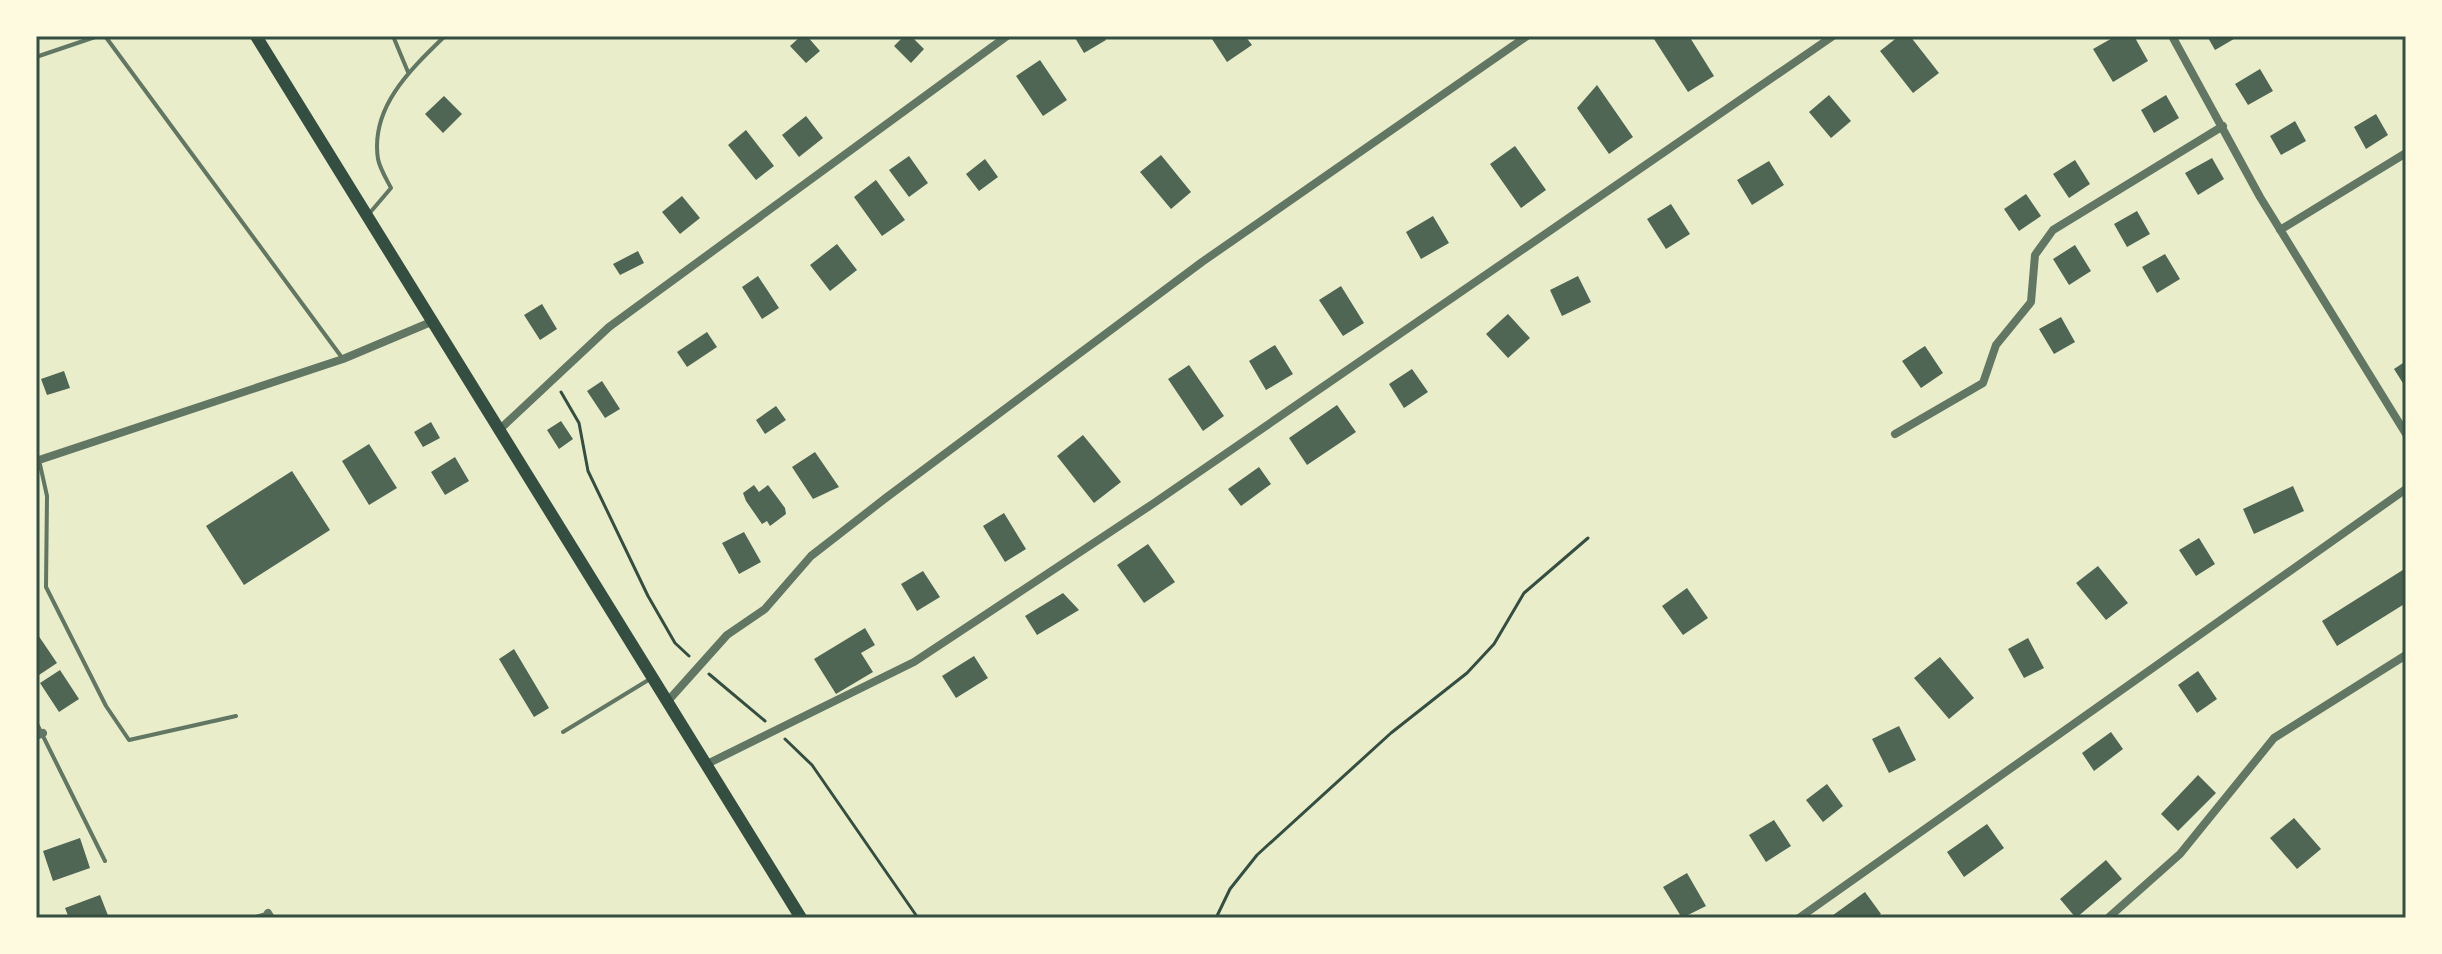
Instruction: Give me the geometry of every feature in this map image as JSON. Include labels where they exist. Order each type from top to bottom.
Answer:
[{"type":"highway","points":[[256,36],[801,918]]},
{"type":"street","points":[[498,431],[609,327],[1007,36]]},
{"type":"street","points":[[667,702],[727,635],[765,609],[811,556],[887,497],[1202,262],[1527,36]]},
{"type":"street","points":[[707,764],[914,662],[939,646],[1154,503],[1833,36]]},
{"type":"street","points":[[2172,36],[2280,230],[2406,434]]},
{"type":"street","points":[[1895,434],[1983,383],[1996,345],[2031,302],[2035,255],[2053,230],[2223,126]]},
{"type":"street","points":[[2280,230],[2406,153]]},
{"type":"street","points":[[37,460],[343,359],[431,322]]},
{"type":"street","points":[[1799,918],[2406,489]]},
{"type":"street","points":[[2108,918],[2180,854],[2274,738],[2406,655]]},
{"type":"lane","points":[[36,57],[98,36]]},
{"type":"lane","points":[[105,36],[343,359]]},
{"type":"lane","points":[[393,36],[408,72]]},
{"type":"lane","points":[[366,216],[391,188],[378,160],[381,116],[408,72],[445,36]]},
{"type":"lane","points":[[37,460],[47,496],[46,587],[106,706],[129,740],[236,716]]},
{"type":"lane","points":[[563,732],[652,677]]},
{"type":"lane","points":[[36,722],[105,861]]},
{"type":"lane","points":[[253,918],[270,915]]},
{"type":"path","points":[[555,378],[579,423],[588,471],[648,596],[675,643],[812,765],[918,918]]},
{"type":"path","points":[[1216,918],[1230,889],[1257,855],[1391,733],[1467,673],[1494,644],[1524,593],[1588,538]]},
{"type":"building","points":[[801,36],[807,36],[820,51],[806,63],[790,46]]},
{"type":"building","points":[[904,36],[911,36],[924,49],[911,63],[894,46]]},
{"type":"building","points":[[1074,36],[1103,36],[1106,40],[1084,53]]},
{"type":"building","points":[[1210,36],[1245,36],[1252,45],[1227,62]]},
{"type":"building","points":[[1659,36],[1689,36],[1714,76],[1688,92],[1654,39]]},
{"type":"building","points":[[1899,36],[1910,36],[1939,73],[1913,93],[1880,51]]},
{"type":"building","points":[[2116,36],[2134,36],[2148,61],[2113,82],[2093,49]]},
{"type":"building","points":[[2207,36],[2239,36],[2215,50]]},
{"type":"building","points":[[1040,60],[1067,100],[1043,116],[1016,76]]},
{"type":"building","points":[[2260,69],[2273,91],[2248,105],[2235,84]]},
{"type":"building","points":[[1597,85],[1633,137],[1609,154],[1577,108]]},
{"type":"building","points":[[1829,95],[1851,121],[1831,138],[1809,112]]},
{"type":"building","points":[[2166,95],[2179,118],[2154,133],[2141,110]]},
{"type":"building","points":[[444,96],[462,114],[443,133],[425,114]]},
{"type":"building","points":[[2376,114],[2388,135],[2366,149],[2354,127]]},
{"type":"building","points":[[806,116],[823,138],[799,157],[782,135]]},
{"type":"building","points":[[2295,121],[2306,141],[2281,155],[2270,136]]},
{"type":"building","points":[[746,130],[774,166],[756,180],[728,145]]},
{"type":"building","points":[[1515,146],[1546,190],[1521,208],[1490,164]]},
{"type":"building","points":[[1161,155],[1191,192],[1171,209],[1140,172]]},
{"type":"building","points":[[909,156],[928,183],[909,197],[889,170]]},
{"type":"building","points":[[2212,158],[2224,179],[2198,195],[2185,173]]},
{"type":"building","points":[[985,159],[998,177],[979,191],[966,174]]},
{"type":"building","points":[[2075,160],[2090,184],[2069,198],[2053,174]]},
{"type":"building","points":[[1769,161],[1784,185],[1752,205],[1737,180]]},
{"type":"building","points":[[876,180],[905,220],[882,236],[854,197]]},
{"type":"building","points":[[2026,194],[2041,216],[2019,231],[2004,209]]},
{"type":"building","points":[[682,196],[700,218],[680,234],[662,212]]},
{"type":"building","points":[[1671,204],[1690,234],[1666,249],[1647,219]]},
{"type":"building","points":[[2137,211],[2150,234],[2127,247],[2114,224]]},
{"type":"building","points":[[1433,216],[1449,243],[1421,259],[1406,232]]},
{"type":"building","points":[[837,244],[857,270],[830,291],[810,265]]},
{"type":"building","points":[[2075,245],[2091,271],[2069,285],[2053,259]]},
{"type":"building","points":[[638,251],[644,263],[620,275],[613,264]]},
{"type":"building","points":[[2165,254],[2180,279],[2157,293],[2142,267]]},
{"type":"building","points":[[758,276],[779,308],[762,319],[742,287]]},
{"type":"building","points":[[1578,276],[1591,302],[1562,316],[1550,290]]},
{"type":"building","points":[[1341,286],[1364,323],[1343,336],[1319,300]]},
{"type":"building","points":[[542,304],[557,329],[540,340],[524,315]]},
{"type":"building","points":[[1508,314],[1530,338],[1508,358],[1486,334]]},
{"type":"building","points":[[2061,317],[2075,342],[2054,354],[2039,329]]},
{"type":"building","points":[[707,332],[717,347],[687,367],[677,352]]},
{"type":"building","points":[[1275,345],[1293,374],[1266,390],[1249,361]]},
{"type":"building","points":[[1925,346],[1943,373],[1921,388],[1902,361]]},
{"type":"building","points":[[2406,361],[2406,388],[2394,369]]},
{"type":"building","points":[[1189,365],[1224,416],[1203,431],[1168,379]]},
{"type":"building","points":[[1412,369],[1428,392],[1404,408],[1389,384]]},
{"type":"building","points":[[64,371],[70,388],[47,395],[41,379]]},
{"type":"building","points":[[602,381],[620,409],[605,418],[587,391]]},
{"type":"building","points":[[1337,405],[1356,432],[1307,465],[1289,438]]},
{"type":"building","points":[[776,406],[786,420],[765,434],[756,420]]},
{"type":"building","points":[[561,421],[573,439],[559,449],[547,430]]},
{"type":"building","points":[[431,422],[440,438],[423,447],[414,432]]},
{"type":"building","points":[[1083,435],[1121,482],[1094,503],[1057,456]]},
{"type":"building","points":[[369,444],[397,488],[369,505],[342,461]]},
{"type":"building","points":[[815,452],[839,487],[813,499],[792,467]]},
{"type":"building","points":[[455,457],[469,481],[445,495],[431,472]]},
{"type":"building","points":[[1259,467],[1271,484],[1241,506],[1228,489]]},
{"type":"building","points":[[292,471],[330,530],[244,585],[206,526]]},
{"type":"building","points":[[754,485],[759,492],[768,485],[785,508],[786,514],[770,526],[767,521],[762,524],[746,501],[743,493]]},
{"type":"building","points":[[2293,486],[2304,511],[2254,534],[2243,509]]},
{"type":"building","points":[[1004,513],[1026,549],[1005,562],[983,526]]},
{"type":"building","points":[[744,532],[761,562],[739,574],[722,543]]},
{"type":"building","points":[[2199,538],[2215,564],[2196,576],[2179,550]]},
{"type":"building","points":[[1148,544],[1175,582],[1144,603],[1117,565]]},
{"type":"building","points":[[2098,566],[2128,603],[2106,620],[2076,583]]},
{"type":"building","points":[[2406,568],[2406,603],[2337,646],[2322,621]]},
{"type":"building","points":[[923,571],[940,597],[917,611],[901,584]]},
{"type":"building","points":[[1687,588],[1708,618],[1683,635],[1662,606]]},
{"type":"building","points":[[1063,593],[1079,610],[1037,635],[1025,616]]},
{"type":"building","points":[[865,628],[875,645],[861,653],[873,672],[836,694],[814,659]]},
{"type":"building","points":[[36,632],[57,663],[36,677]]},
{"type":"building","points":[[2028,638],[2044,668],[2024,678],[2008,649]]},
{"type":"building","points":[[514,649],[549,708],[534,717],[499,659]]},
{"type":"building","points":[[974,656],[988,678],[956,698],[942,676]]},
{"type":"building","points":[[1940,657],[1974,698],[1949,719],[1914,678]]},
{"type":"building","points":[[60,670],[79,699],[59,712],[40,683]]},
{"type":"building","points":[[2198,671],[2217,699],[2197,713],[2178,685]]},
{"type":"building","points":[[1899,726],[1916,760],[1889,773],[1872,739]]},
{"type":"building","points":[[2111,732],[2123,749],[2094,771],[2082,753]]},
{"type":"building","points":[[2198,775],[2216,793],[2178,831],[2161,814]]},
{"type":"building","points":[[1827,784],[1843,806],[1823,822],[1806,800]]},
{"type":"building","points":[[2294,818],[2321,849],[2297,869],[2270,838]]},
{"type":"building","points":[[1774,820],[1791,846],[1766,862],[1749,835]]},
{"type":"building","points":[[1987,824],[2004,848],[1964,877],[1947,852]]},
{"type":"building","points":[[80,838],[90,868],[53,881],[43,851]]},
{"type":"building","points":[[2106,860],[2122,879],[2076,918],[2060,899]]},
{"type":"building","points":[[1687,873],[1706,906],[1682,918],[1663,887]]},
{"type":"building","points":[[1865,892],[1881,914],[1875,918],[1829,918]]},
{"type":"building","points":[[100,895],[109,918],[69,918],[65,908]]}]
